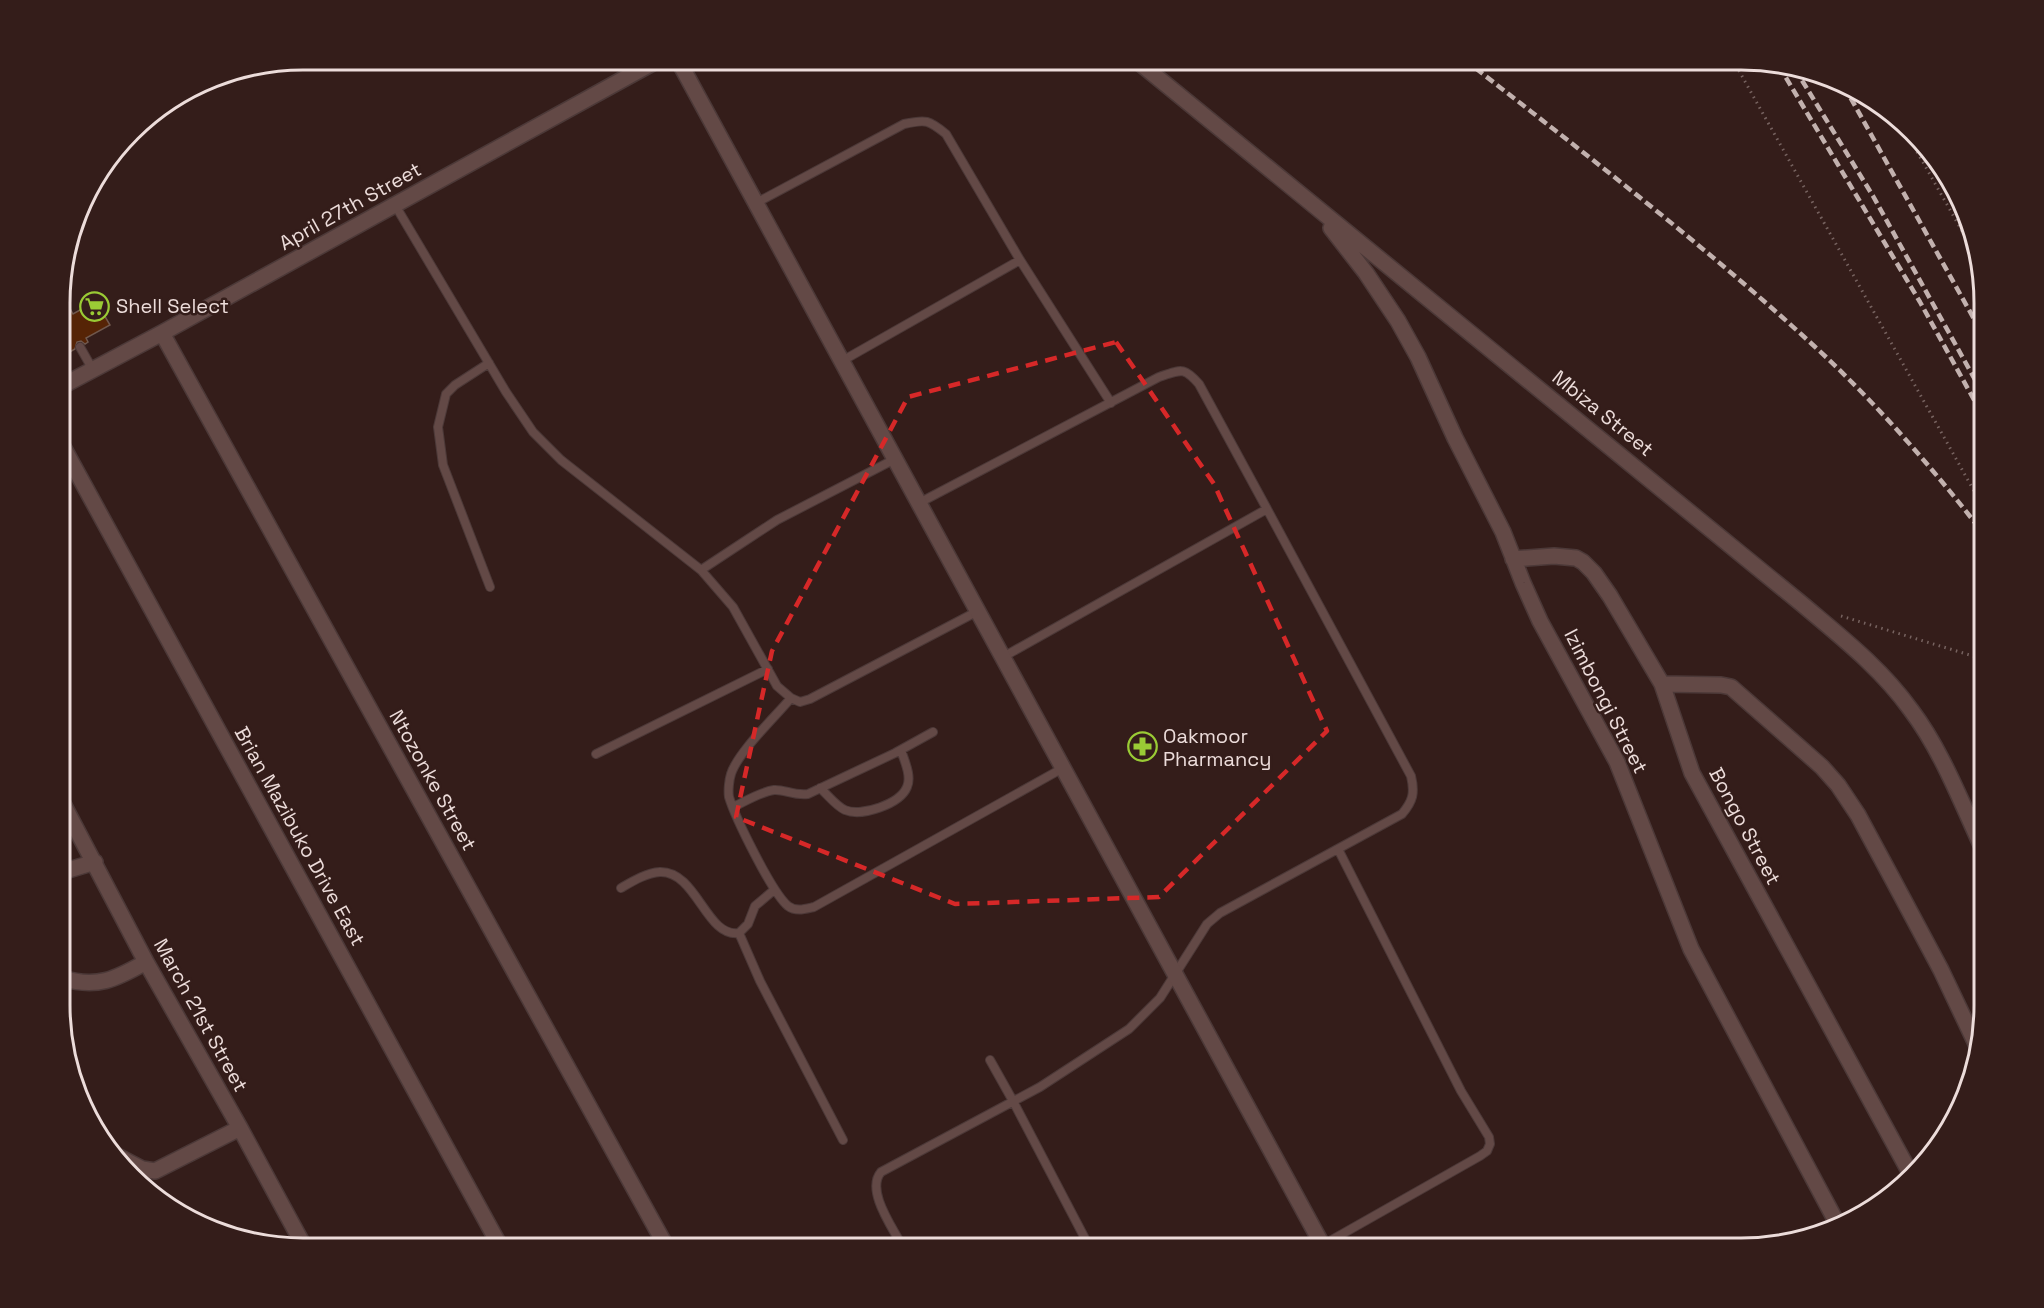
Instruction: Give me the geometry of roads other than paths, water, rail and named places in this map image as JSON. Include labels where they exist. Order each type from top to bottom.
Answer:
[{"type":"street","name":"April 27th Street","points":[[70,382],[640,70]]},
{"type":"street","points":[[683,70],[1317,1238]]},
{"type":"street","name":"Mbiza Street","points":[[1148,70],[1317,210],[1438,305],[1872,664],[1920,722],[1973,827]]},
{"type":"street","name":"Izimbongi Street","points":[[1317,210],[1366,273],[1418,357],[1455,438],[1503,532],[1540,621],[1617,762],[1691,949],[1834,1217]]},
{"type":"street","name":"Ntozonke Street","points":[[162,333],[661,1238]]},
{"type":"street","name":"Brian Mazibuko Drive East","points":[[70,460],[496,1238]]},
{"type":"street","name":"Bongo Street","points":[[1514,559],[1554,556],[1576,558],[1594,573],[1610,596],[1662,684],[1692,773],[1908,1166]]},
{"type":"street","points":[[1662,684],[1708,684],[1731,687],[1833,779],[1858,815],[1941,970],[1972,1035]]},
{"type":"street","name":"March 21st Street","points":[[70,817],[146,962],[299,1238]]},
{"type":"street","points":[[70,870],[95,862]]},
{"type":"street","points":[[70,979],[90,983],[103,982],[119,977],[146,962]]},
{"type":"street","points":[[136,1166],[156,1171],[240,1128]]},
{"type":"lane","points":[[756,203],[904,124],[922,120],[931,122],[946,134],[1020,260],[1111,403]]},
{"type":"lane","points":[[395,205],[533,432],[545,445],[614,503],[701,570],[733,607],[777,686],[791,698],[800,702],[810,699],[978,611]]},
{"type":"lane","points":[[842,362],[1020,260]]},
{"type":"lane","points":[[80,347],[93,370]]},
{"type":"lane","points":[[489,363],[455,385],[446,394],[438,427],[443,465],[490,587]]},
{"type":"lane","points":[[898,1238],[876,1195],[875,1184],[878,1176],[890,1166],[1040,1087],[1130,1029],[1160,998],[1207,924],[1220,913],[1402,814],[1411,802],[1414,787],[1411,776],[1267,509],[1199,384],[1189,373],[1178,371],[1159,377],[919,503]]},
{"type":"lane","points":[[701,570],[777,520],[895,459]]},
{"type":"lane","points":[[1003,657],[1267,509]]},
{"type":"lane","points":[[596,754],[768,669]]},
{"type":"lane","points":[[791,698],[741,756],[731,774],[729,794],[733,807],[774,890],[789,907],[799,910],[814,907],[1063,768]]},
{"type":"lane","points":[[733,807],[776,790],[798,795],[808,794],[901,750],[933,732]]},
{"type":"lane","points":[[820,788],[842,809],[851,812],[861,813],[887,804],[900,796],[908,786],[908,774],[901,750]]},
{"type":"lane","points":[[1967,814],[1973,811]]},
{"type":"lane","points":[[1338,849],[1461,1090],[1490,1140],[1490,1144],[1487,1151],[1480,1156],[1338,1238]]},
{"type":"lane","points":[[621,888],[653,873],[663,872],[674,876],[686,884],[719,926],[726,932],[739,933],[748,924],[755,906],[774,890]]},
{"type":"lane","points":[[739,933],[760,981],[843,1140]]},
{"type":"lane","points":[[990,1060],[1014,1101],[1085,1238]]},
{"type":"railway","points":[[1478,70],[1739,279],[1826,357],[1908,442],[1973,521]]},
{"type":"railway","points":[[1784,75],[1920,302],[1973,398]]},
{"type":"railway","points":[[1800,78],[1873,196],[1973,376]]},
{"type":"railway","points":[[1851,99],[1973,317]]},
{"type":"place","name":"Shell Select","points":[[95,306]]},
{"type":"place","name":"Oakmoor Pharmancy","points":[[1142,747]]}]
